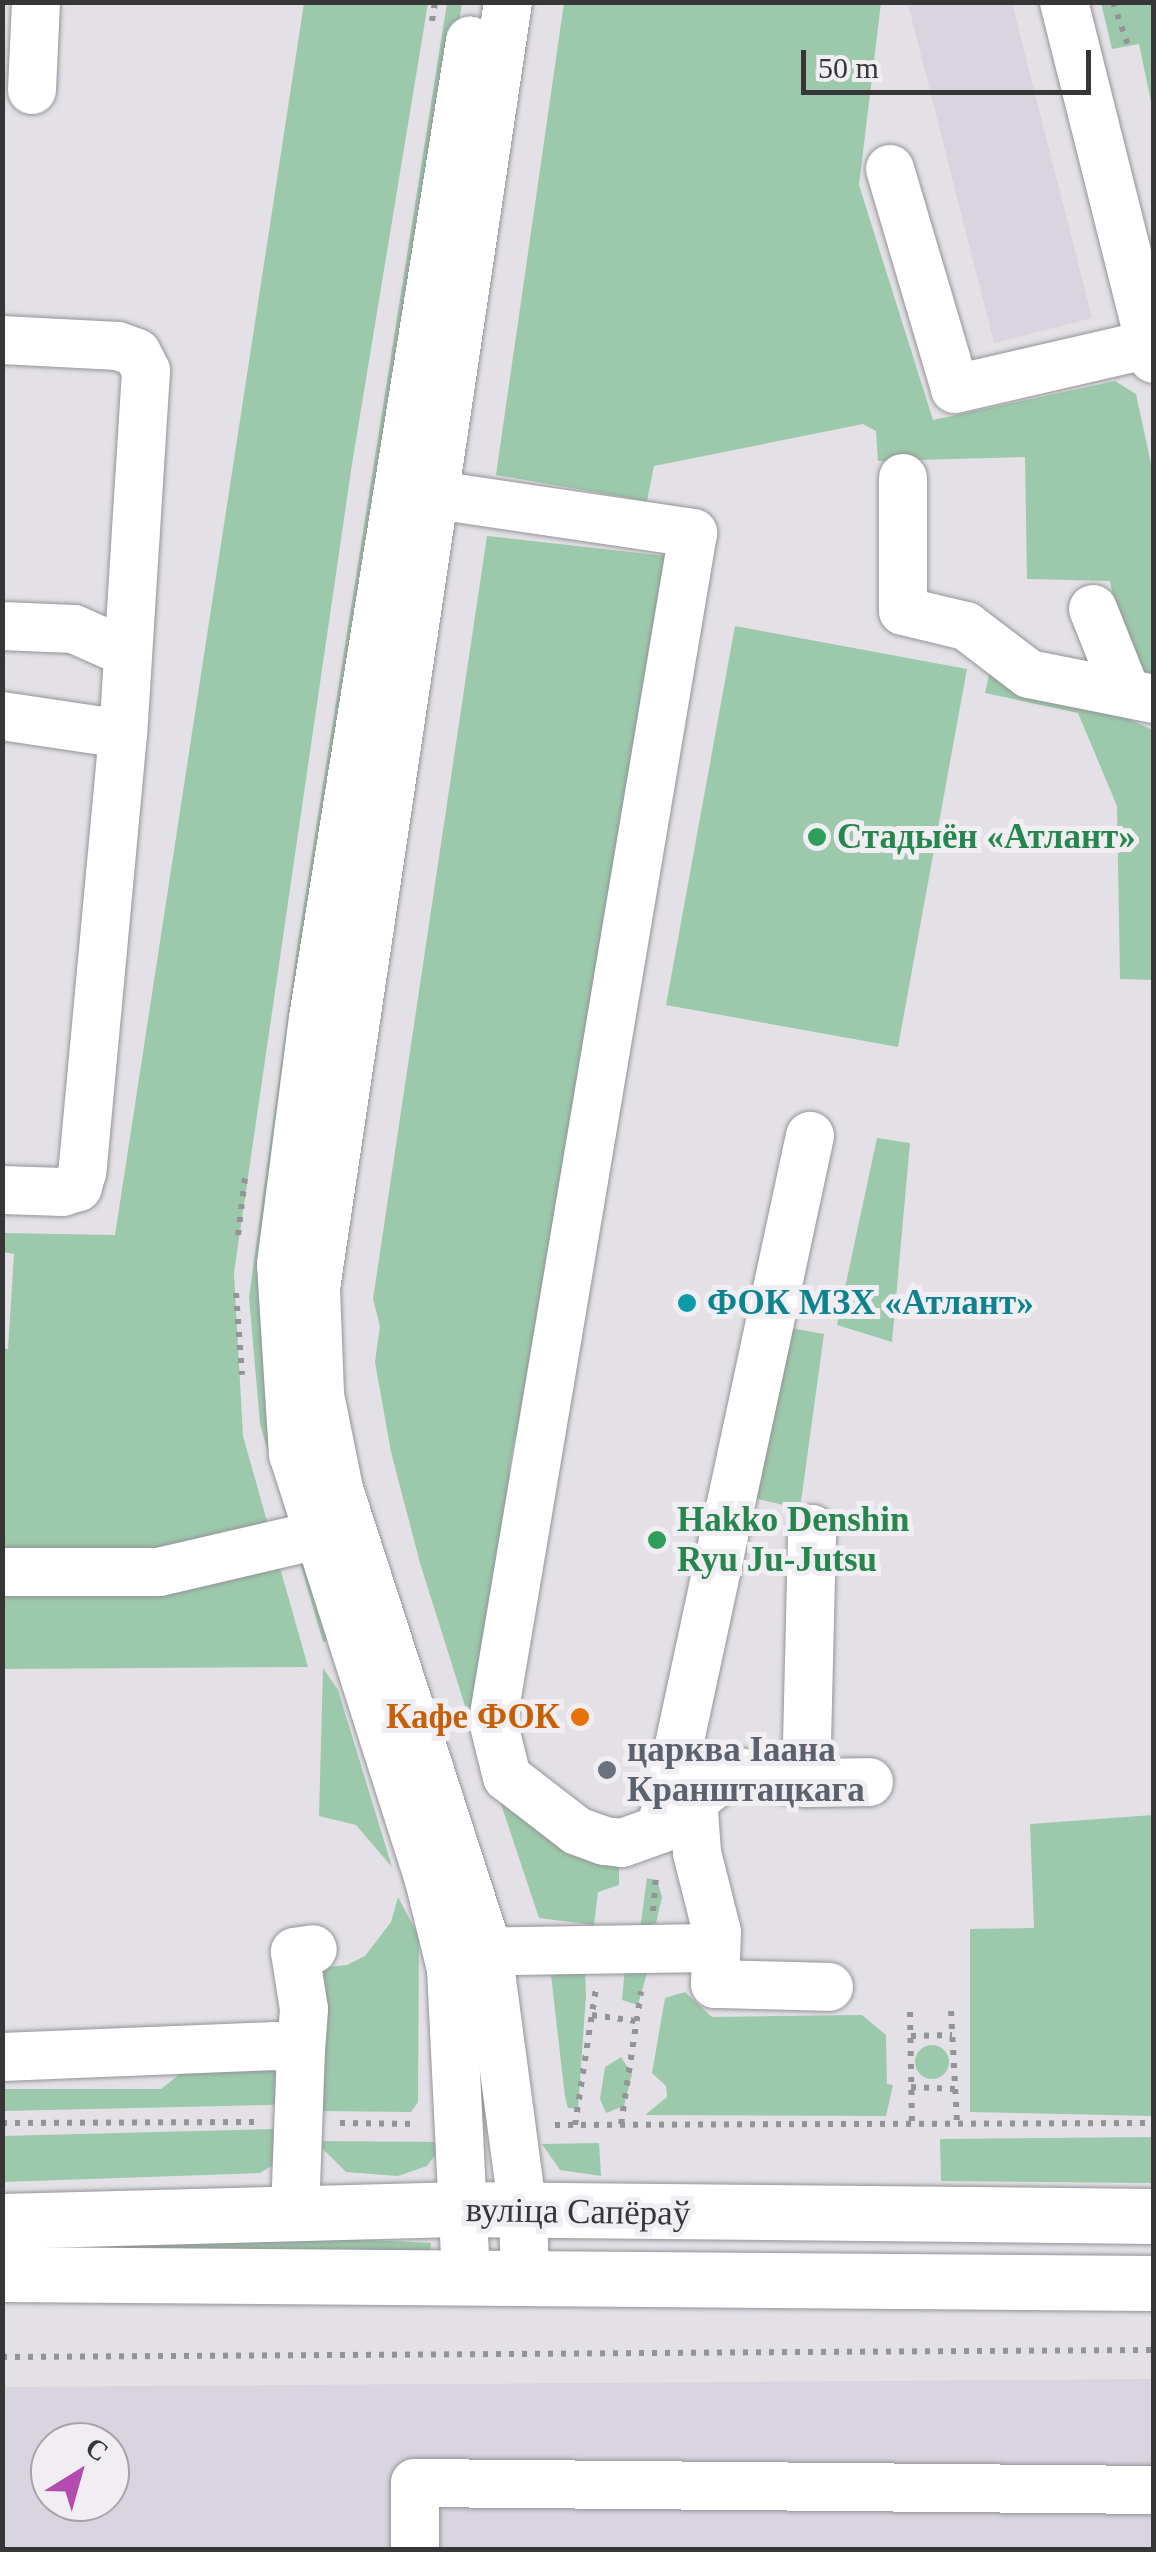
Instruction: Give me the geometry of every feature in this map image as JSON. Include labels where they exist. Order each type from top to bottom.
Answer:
[{"type":"main road","name":"вуліца Сапёраў","points":[[2,2221],[465,2209],[523,2214],[1154,2216]]},
{"type":"main road","name":"вуліца Сапёраў","points":[[2,2274],[1154,2283]]},
{"type":"street","points":[[32,90],[36,2]]},
{"type":"street","points":[[890,169],[955,389],[1152,351],[1064,2]]},
{"type":"street","points":[[500,6],[436,495],[316,1289],[320,1395],[338,1489],[467,1952],[523,2214],[524,2278]]},
{"type":"street","points":[[446,1869],[314,1536],[292,1455],[282,1358],[281,1264],[292,1165],[500,6]]},
{"type":"street","points":[[2,340],[118,346],[137,353],[146,371],[124,734],[82,1172],[78,1187],[62,1192],[2,1190]]},
{"type":"street","points":[[904,478],[903,610],[966,626],[1029,674],[1140,696]]},
{"type":"street","points":[[436,495],[694,532],[493,1721],[507,1777],[577,1830],[622,1843],[677,1813],[731,1771],[806,1783],[869,1782]]},
{"type":"street","points":[[1093,609],[1140,696]]},
{"type":"street","points":[[2,626],[74,629],[128,653]]},
{"type":"street","points":[[2,716],[124,734]]},
{"type":"street","points":[[810,1136],[677,1813],[716,1948],[716,1984],[829,1987]]},
{"type":"street","points":[[806,1783],[812,1529]]},
{"type":"street","points":[[3,1572],[158,1572],[314,1536]]},
{"type":"street","points":[[467,1952],[716,1948]]},
{"type":"street","points":[[295,2213],[304,2009],[295,1952],[312,1949]]},
{"type":"street","points":[[466,2276],[467,1952]]},
{"type":"street","points":[[2,2058],[302,2050]]},
{"type":"street","points":[[415,2550],[415,2483],[1154,2490]]},
{"type":"path","points":[[1112,2],[1129,48]]},
{"type":"path","points":[[951,2011],[957,2122]]},
{"type":"path","points":[[910,2012],[912,2122]]},
{"type":"path","points":[[592,2015],[636,2021]]},
{"type":"path","points":[[911,2036],[952,2035]]},
{"type":"path","points":[[911,2088],[955,2089]]},
{"type":"path","points":[[2,2357],[1154,2350]]},
{"type":"shaded area","points":[[1012,3],[1092,318],[994,343],[908,4]]},
{"type":"shaded area","points":[[1153,2379],[1153,2549],[3,2549],[2,2387]]},
{"type":"green space","points":[[304,3],[428,3],[352,464],[234,1273],[243,1436],[308,1667],[3,1669],[2,1349],[8,1349],[14,1254],[3,1252],[3,1233],[115,1235]]},
{"type":"green space","points":[[447,3],[462,3],[260,1291],[266,1421],[334,1639],[323,1642],[260,1424],[249,1297],[297,948]]},
{"type":"green space","points":[[564,3],[881,3],[859,185],[933,420],[1115,381],[1136,394],[1153,473],[1153,679],[1137,674],[1123,654],[1110,581],[1027,579],[1025,457],[878,461],[876,431],[863,424],[654,466],[647,501],[496,475]]},
{"type":"green space","points":[[1101,3],[1153,3],[1153,111],[1139,44],[1112,49]]},
{"type":"green space","points":[[487,536],[666,556],[531,1430],[515,1436],[509,1471],[518,1494],[471,1707],[465,1706],[420,1563],[391,1452],[375,1362],[380,1326],[373,1299]]},
{"type":"green space","name":"Стадыён «Атлант»","points":[[735,626],[967,669],[898,1047],[666,1005]]},
{"type":"green space","points":[[993,657],[1153,730],[1153,980],[1120,979],[1117,806],[1078,713],[985,693]]},
{"type":"green space","points":[[877,1138],[910,1143],[892,1342],[837,1325]]},
{"type":"green space","points":[[785,1327],[824,1334],[800,1509],[749,1497]]},
{"type":"green space","points":[[323,1668],[338,1690],[392,1867],[356,1825],[319,1816]]},
{"type":"green space","points":[[500,1801],[619,1867],[619,1885],[598,1892],[594,1925],[539,1918]]},
{"type":"green space","points":[[1153,1815],[1153,2116],[970,2112],[970,1929],[1034,1928],[1030,1824]]},
{"type":"green space","points":[[647,1878],[657,1880],[662,1897],[656,1923],[640,1930]]},
{"type":"green space","points":[[398,1897],[419,1937],[418,2102],[411,2112],[319,2111],[310,1969],[347,1965],[365,1956],[391,1922]]},
{"type":"green space","points":[[626,1956],[650,1962],[638,2005],[622,2000]]},
{"type":"green space","points":[[585,1970],[578,2109],[568,2108],[565,2097],[551,1975]]},
{"type":"green space","points":[[685,1992],[712,2017],[862,2015],[886,2035],[887,2084],[893,2085],[886,2116],[645,2115],[667,2097],[666,2086],[652,2073],[665,1998]]},
{"type":"green space","points":[[932,2045],[944,2050],[949,2062],[944,2074],[932,2079],[920,2074],[915,2062],[920,2050]]},
{"type":"green space","points":[[621,2057],[632,2074],[624,2106],[606,2113],[600,2099],[605,2067]]},
{"type":"green space","points":[[190,2066],[276,2066],[284,2092],[279,2104],[269,2105],[3,2111],[2,2089],[161,2089]]},
{"type":"green space","points":[[278,2129],[276,2163],[260,2173],[3,2182],[2,2136]]},
{"type":"green space","points":[[1153,2137],[1153,2183],[941,2181],[940,2139]]},
{"type":"green space","points":[[315,2141],[445,2142],[427,2166],[398,2176],[346,2172]]},
{"type":"green space","points":[[599,2143],[601,2176],[560,2170],[542,2144]]},
{"type":"green space","points":[[310,2237],[431,2243],[429,2257],[3,2251],[3,2240]]},
{"type":"place","name":"Стадыён «Атлант»","points":[[817,837]]},
{"type":"place","name":"ФОК МЗХ «Атлант»","points":[[687,1303]]},
{"type":"place","name":"Hakko Denshin Ryu Ju-Jutsu","points":[[657,1540]]},
{"type":"place","name":"Кафе ФОК","points":[[580,1717]]},
{"type":"place","name":"царква Іаана Кранштацкага","points":[[607,1770]]}]
